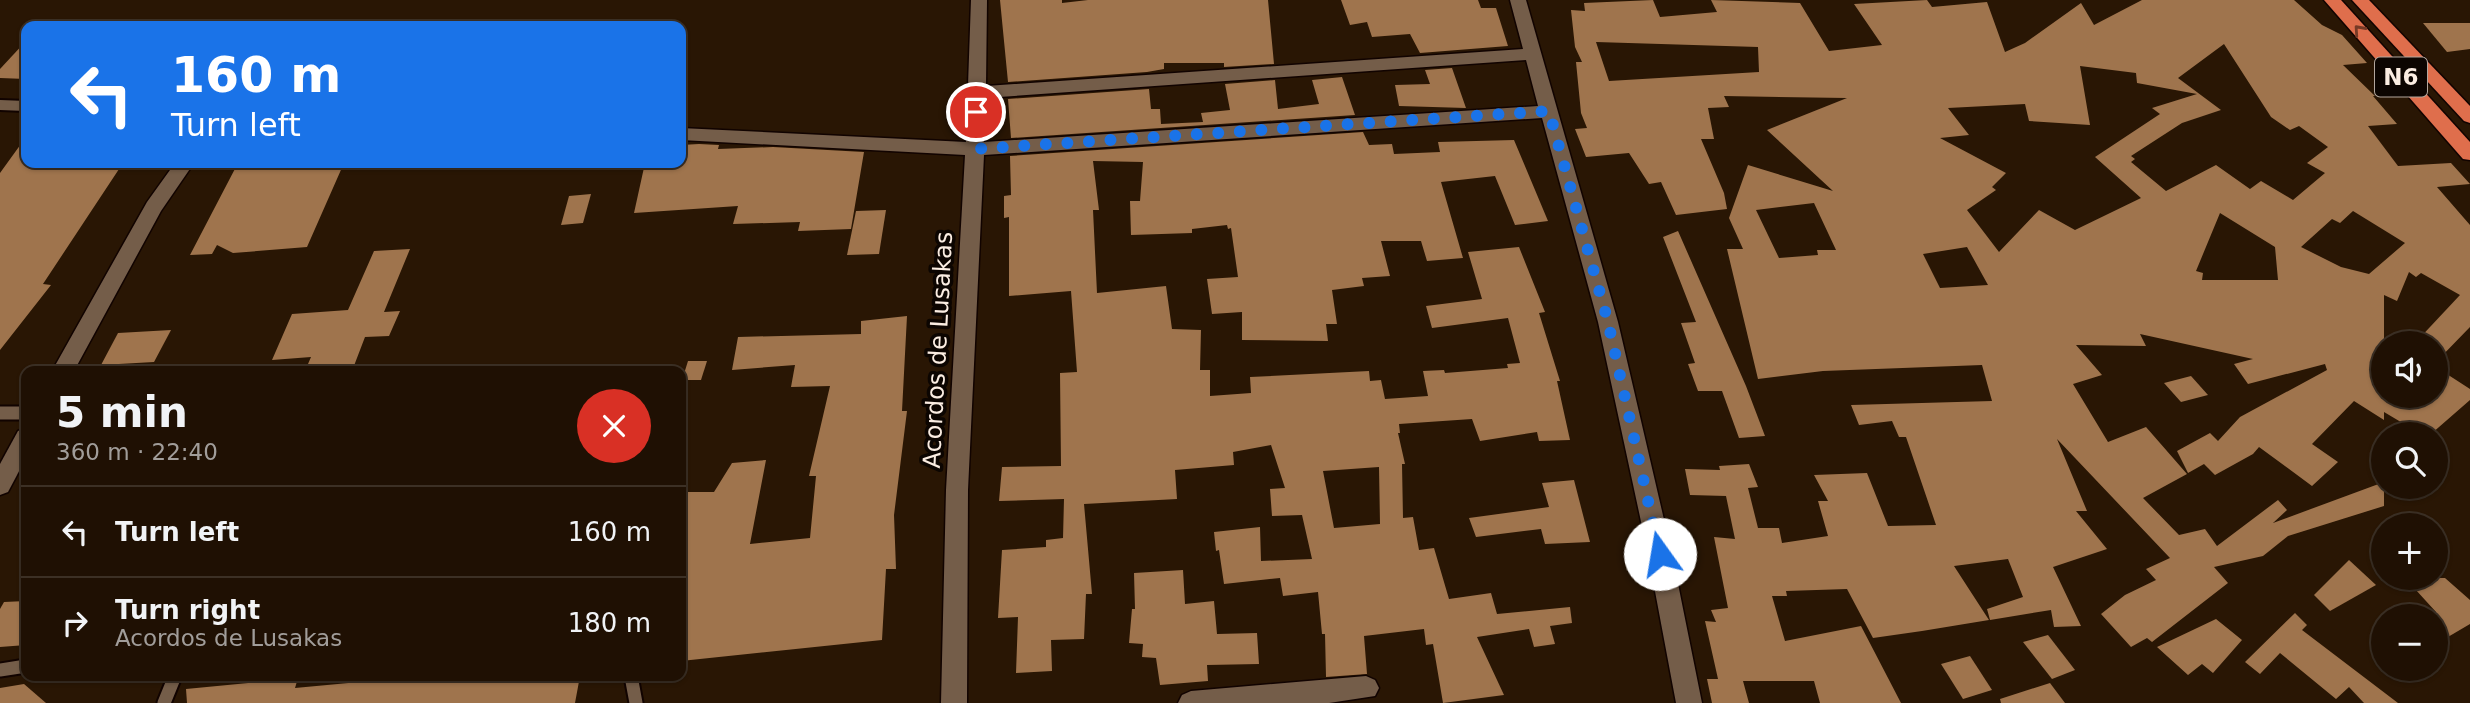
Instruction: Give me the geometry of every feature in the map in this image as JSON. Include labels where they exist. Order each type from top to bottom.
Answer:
[{"type":"highway","name":"N6","points":[[2332,0],[2470,154]]},
{"type":"highway","name":"N6","points":[[2360,0],[2470,117]]},
{"type":"street","name":"Acordos de Lusakas","points":[[954,703],[957,490],[975,149],[979,0]]},
{"type":"street","points":[[1518,0],[1608,322],[1660,554],[1689,703]]},
{"type":"street","points":[[977,93],[1531,54]]},
{"type":"street","points":[[686,134],[975,149],[1549,111]]},
{"type":"street","points":[[66,366],[154,207],[182,168]]},
{"type":"street","points":[[0,485],[21,447]]},
{"type":"street","points":[[1191,703],[1366,688]]},
{"type":"lane","points":[[0,105],[21,106]]},
{"type":"lane","points":[[0,413],[21,413]]},
{"type":"lane","points":[[0,670],[21,667]]},
{"type":"lane","points":[[164,703],[173,681]]},
{"type":"lane","points":[[632,681],[636,703]]},
{"type":"building","points":[[1000,0],[1062,0],[1062,3],[1088,0],[1268,0],[1274,64],[1224,67],[1224,63],[1164,63],[1164,69],[1147,72],[1008,82]]},
{"type":"building","points":[[1341,0],[1478,0],[1481,8],[1496,8],[1508,46],[1420,53],[1410,34],[1372,37],[1367,22],[1350,25]]},
{"type":"building","points":[[1653,0],[1660,17],[1717,12],[1711,0],[1800,3],[1829,51],[1882,45],[1854,4],[1927,0],[1932,7],[1987,2],[2005,52],[2025,43],[2081,3],[2094,25],[2142,0],[2294,0],[2322,25],[2342,35],[2367,63],[2343,65],[2375,96],[2397,124],[2368,126],[2398,166],[2451,163],[2470,184],[2437,187],[2470,225],[2470,327],[2448,350],[2448,331],[2426,331],[2460,295],[2421,273],[2416,277],[2409,272],[2397,301],[2384,295],[2384,331],[2371,331],[2371,408],[2448,408],[2448,375],[2470,389],[2470,400],[2445,422],[2401,422],[2384,412],[2384,420],[2354,401],[2312,444],[2338,462],[2312,486],[2259,447],[2253,454],[2215,475],[2204,464],[2188,473],[2177,451],[2210,433],[2218,441],[2240,417],[2327,370],[2325,364],[2248,384],[2234,364],[2253,359],[2140,334],[2146,346],[2076,345],[2102,375],[2073,384],[2108,442],[2146,427],[2187,474],[2143,498],[2179,535],[2205,529],[2217,546],[2278,500],[2287,510],[2273,523],[2371,487],[2371,499],[2384,499],[2384,506],[2288,536],[2263,556],[2214,567],[2228,583],[2152,642],[2147,638],[2131,647],[2101,614],[2125,595],[2156,580],[2146,569],[2170,558],[2057,439],[2087,511],[2076,511],[2107,549],[2053,567],[2081,626],[2054,627],[2051,610],[1990,620],[1987,609],[2023,597],[2008,559],[1954,566],[1989,620],[1922,631],[1873,638],[1847,589],[1786,591],[1787,596],[1772,596],[1785,641],[1861,626],[1901,703],[1820,703],[1814,681],[1743,681],[1749,703],[1712,703],[1707,679],[1718,679],[1705,621],[1716,622],[1711,610],[1728,608],[1714,537],[1735,539],[1726,496],[1690,495],[1685,469],[1720,470],[1719,466],[1749,464],[1758,487],[1748,488],[1758,528],[1779,528],[1782,543],[1828,536],[1818,501],[1828,501],[1814,475],[1867,473],[1888,526],[1936,525],[1906,437],[1899,437],[1892,421],[1859,425],[1851,405],[1992,401],[1982,365],[1823,371],[1758,379],[1727,249],[1743,249],[1729,218],[1748,165],[1833,191],[1767,130],[1847,98],[1724,96],[1729,107],[1708,108],[1714,139],[1701,139],[1724,193],[1727,209],[1676,215],[1661,182],[1649,184],[1629,153],[1586,157],[1575,129],[1587,128],[1581,113],[1576,62],[1582,62],[1575,47],[1571,10],[1585,11],[1584,3]],"holes":[[[1596,42],[1758,47],[1759,72],[1609,81]],[[2224,44],[2271,117],[2290,130],[2299,126],[2328,147],[2307,163],[2325,173],[2293,200],[2261,181],[2250,189],[2216,165],[2166,191],[2131,162],[2135,159],[2131,156],[2182,123],[2221,110],[2178,78]],[[2080,66],[2136,73],[2137,83],[2197,94],[2152,108],[2160,114],[2095,157],[2141,198],[2075,230],[2039,210],[1999,252],[1967,210],[1996,190],[1992,187],[2006,173],[1940,138],[1969,135],[1948,108],[2025,104],[2029,121],[2090,125]],[[1814,203],[1836,250],[1817,250],[1818,255],[1779,258],[1756,210]],[[2353,211],[2405,243],[2369,274],[2341,267],[2301,247],[2332,219],[2340,223]],[[2220,213],[2275,247],[2278,280],[2202,280],[2203,273],[2196,271]],[[1967,247],[1988,285],[1940,288],[1923,254]]]},
{"type":"building","points":[[2423,23],[2470,23],[2470,49],[2447,52]]},
{"type":"building","points":[[21,46],[21,79],[0,78],[0,69]]},
{"type":"building","points":[[1452,68],[1466,108],[1399,106],[1395,85],[1430,84],[1425,70]]},
{"type":"building","points":[[1342,77],[1355,115],[1011,138],[1008,99],[1149,89],[1151,109],[1160,109],[1161,124],[1203,122],[1201,113],[1230,110],[1225,84],[1275,80],[1278,109],[1319,104],[1312,80]]},
{"type":"building","points":[[1363,132],[1369,145],[1392,144],[1394,154],[1440,152],[1438,142],[1514,140],[1548,221],[1515,225],[1495,176],[1441,182],[1463,258],[1427,261],[1421,241],[1381,241],[1390,276],[1362,278],[1364,286],[1332,290],[1337,324],[1326,324],[1328,341],[1242,340],[1242,312],[1212,314],[1207,279],[1238,277],[1231,228],[1228,229],[1227,225],[1192,229],[1192,233],[1131,235],[1130,201],[1140,201],[1143,162],[1093,161],[1099,210],[1093,210],[1097,293],[1166,286],[1172,329],[1201,330],[1200,370],[1210,370],[1210,396],[1251,393],[1250,377],[1369,371],[1370,381],[1381,380],[1385,399],[1428,396],[1423,371],[1444,370],[1445,373],[1508,368],[1507,364],[1520,363],[1508,318],[1432,328],[1426,306],[1482,299],[1468,252],[1519,247],[1545,312],[1539,313],[1560,381],[1557,381],[1570,440],[1539,441],[1537,432],[1480,441],[1472,419],[1399,424],[1398,433],[1405,464],[1402,464],[1403,518],[1413,517],[1419,550],[1434,548],[1449,599],[1491,593],[1497,614],[1570,607],[1572,623],[1550,626],[1555,644],[1534,647],[1529,629],[1477,637],[1504,695],[1443,703],[1433,644],[1426,645],[1424,629],[1364,636],[1367,674],[1326,677],[1325,634],[1322,634],[1318,592],[1283,596],[1280,578],[1224,584],[1219,550],[1216,551],[1214,532],[1260,527],[1261,561],[1312,559],[1302,515],[1272,516],[1270,489],[1285,488],[1271,445],[1233,452],[1234,465],[1175,470],[1177,499],[1084,504],[1092,594],[1086,594],[1084,639],[1051,640],[1052,671],[1016,673],[1018,617],[998,618],[1002,550],[1046,547],[1046,540],[1063,538],[1064,499],[999,501],[1002,467],[1061,466],[1060,373],[1077,372],[1071,291],[1009,296],[1009,217],[1004,218],[1004,196],[1011,195],[1010,156]],"holes":[[[1379,467],[1380,524],[1334,528],[1323,471]]]},
{"type":"building","points":[[21,144],[21,168],[120,168],[43,284],[51,285],[0,350],[0,173]]},
{"type":"building","points":[[686,145],[719,145],[718,149],[773,147],[864,152],[851,229],[798,231],[800,222],[733,224],[738,206],[634,213],[644,168],[686,168]]},
{"type":"building","points":[[235,168],[342,168],[307,247],[233,253],[217,245],[212,254],[190,255]]},
{"type":"building","points":[[591,194],[583,223],[561,225],[569,196]]},
{"type":"building","points":[[886,210],[879,254],[847,255],[856,211]]},
{"type":"building","points":[[1678,231],[1765,436],[1739,438],[1722,391],[1698,391],[1688,364],[1695,363],[1681,323],[1696,322],[1663,237]]},
{"type":"building","points":[[410,249],[384,312],[400,311],[389,336],[365,337],[354,366],[307,366],[311,357],[272,360],[292,314],[348,310],[374,251]]},
{"type":"building","points":[[907,316],[902,411],[907,411],[894,515],[896,569],[886,569],[882,640],[686,660],[686,492],[714,492],[732,463],[766,460],[750,544],[810,538],[816,476],[809,476],[830,386],[791,387],[795,365],[732,370],[738,337],[861,334],[861,321]]},
{"type":"building","points":[[171,330],[154,362],[101,365],[118,333]]},
{"type":"building","points":[[688,361],[707,361],[701,380],[686,380]]},
{"type":"building","points":[[2191,376],[2208,395],[2181,402],[2164,383]]},
{"type":"building","points":[[1574,480],[1590,542],[1545,544],[1541,529],[1476,537],[1469,518],[1549,507],[1542,483]]},
{"type":"building","points":[[2349,560],[2371,580],[2371,588],[2330,611],[2314,595]]},
{"type":"building","points":[[1183,570],[1185,604],[1214,601],[1217,634],[1257,633],[1259,664],[1207,665],[1208,681],[1160,685],[1156,658],[1142,657],[1143,644],[1129,643],[1132,609],[1135,609],[1134,573]]},
{"type":"building","points":[[2448,581],[2470,600],[2470,624],[2448,637],[2448,604],[2429,604],[2416,590],[2448,590]]},
{"type":"building","points":[[21,601],[21,645],[0,647],[0,609],[4,602]]},
{"type":"building","points":[[2295,613],[2307,625],[2302,630],[2398,703],[2364,703],[2349,687],[2336,699],[2280,653],[2260,674],[2245,662]]},
{"type":"building","points":[[2216,619],[2242,640],[2213,673],[2202,664],[2188,675],[2157,647]]},
{"type":"building","points":[[2048,635],[2075,670],[2052,679],[2023,642]]},
{"type":"building","points":[[1970,656],[1992,690],[1963,699],[1941,664]]},
{"type":"building","points":[[267,681],[297,681],[295,688],[370,681],[579,681],[575,703],[187,703],[186,689]]},
{"type":"building","points":[[2050,683],[2065,703],[2001,703],[2000,699]]},
{"type":"building","points":[[24,684],[46,703],[0,703],[0,688]]},
{"type":"route","points":[[976,112],[975,149],[1549,111],[1608,322],[1660,554]]}]
